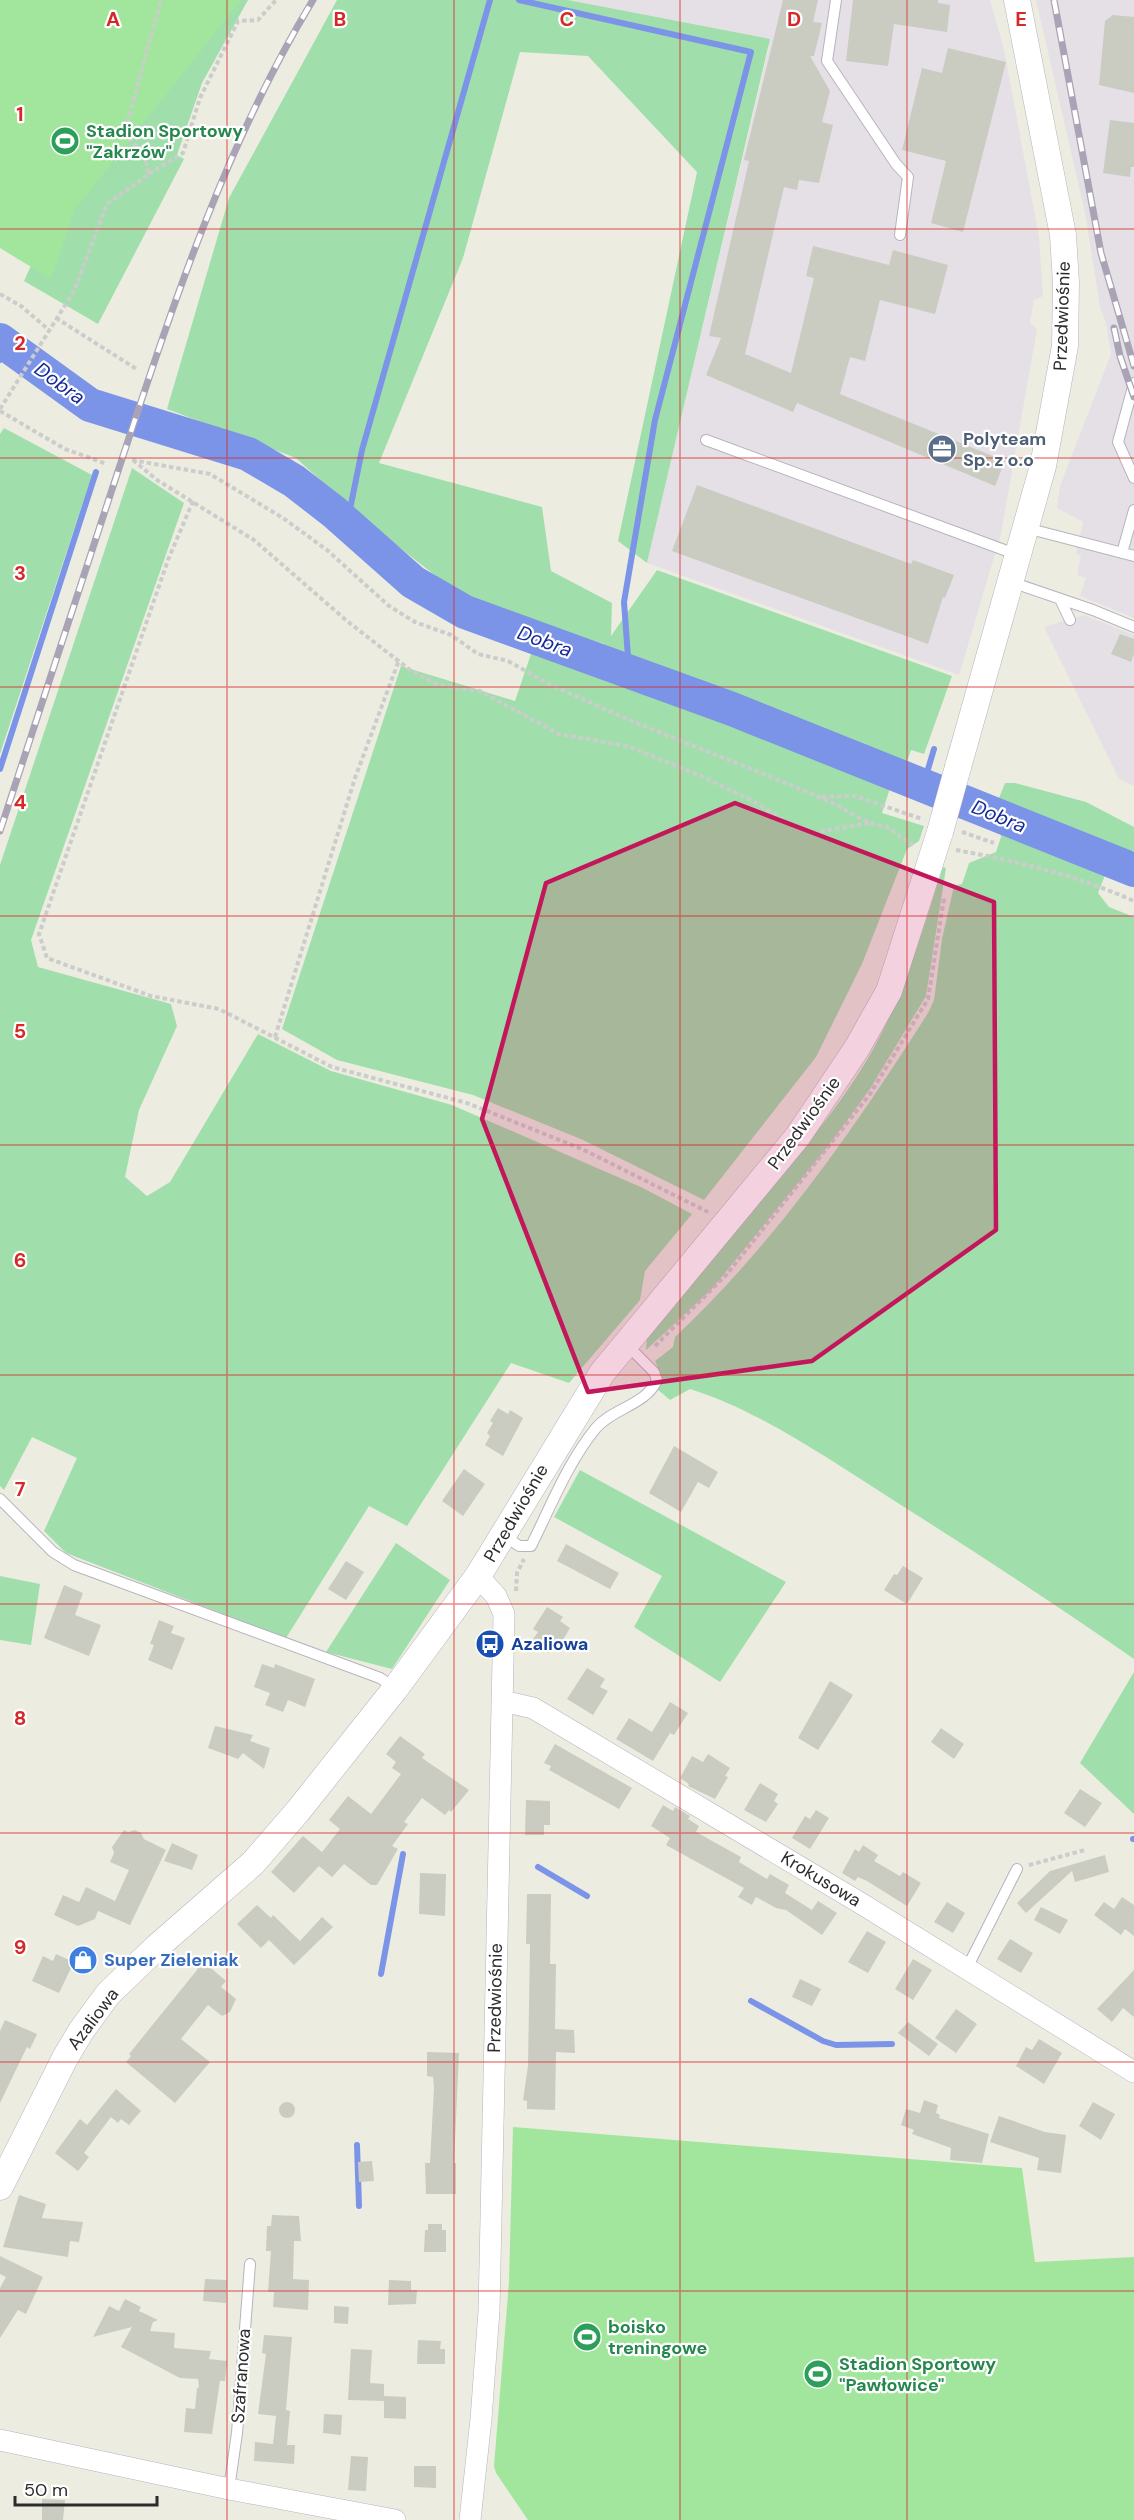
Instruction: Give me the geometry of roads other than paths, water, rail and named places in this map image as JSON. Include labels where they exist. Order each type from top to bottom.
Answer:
[{"type":"street","name":"Przedwiośnie","points":[[470,2520],[489,2311],[504,1614],[496,1596],[478,1576],[588,1392],[798,1136],[857,1048],[889,991],[958,767],[1043,466],[1065,346],[1066,283],[1063,235],[1017,0]]},
{"type":"street","name":"Azaliowa","points":[[0,2187],[64,2058],[108,1994],[158,1946],[253,1863],[298,1811],[395,1689],[478,1576]]},
{"type":"street","name":"Krokusowa","points":[[502,1701],[533,1708],[967,1968],[1134,2072]]},
{"type":"street","points":[[0,2439],[229,2489],[395,2520]]},
{"type":"lane","points":[[836,0],[827,61],[896,164],[908,177],[900,235]]},
{"type":"lane","points":[[1134,383],[1118,442],[1134,478]]},
{"type":"lane","points":[[706,440],[1018,555]]},
{"type":"lane","points":[[1122,553],[1134,510]]},
{"type":"lane","points":[[1026,528],[1134,556]]},
{"type":"lane","points":[[1011,582],[1134,627]]},
{"type":"lane","points":[[1060,599],[1070,620]]},
{"type":"lane","points":[[504,1535],[519,1546],[531,1546],[565,1478],[598,1426],[609,1416],[644,1397],[653,1388],[657,1380],[654,1372],[626,1344]]},
{"type":"lane","points":[[0,1500],[53,1552],[74,1565],[380,1678],[395,1689]]},
{"type":"lane","points":[[967,1968],[1017,1869]]},
{"type":"lane","name":"Szafranowa","points":[[229,2489],[237,2433],[249,2264]]},
{"type":"waterway","points":[[347,524],[362,450],[490,0]]},
{"type":"waterway","points":[[519,0],[751,52],[655,420],[624,602],[629,671]]},
{"type":"waterway","name":"Dobra","points":[[0,340],[90,405],[248,454],[294,481],[334,512],[413,582],[465,612],[732,709],[1134,870]]},
{"type":"waterway","points":[[0,360],[12,348]]},
{"type":"waterway","points":[[0,769],[96,472]]},
{"type":"waterway","points":[[923,786],[934,749]]},
{"type":"waterway","points":[[381,1974],[403,1854]]},
{"type":"waterway","points":[[538,1867],[587,1896]]},
{"type":"waterway","points":[[751,2001],[823,2041],[836,2045],[892,2044]]},
{"type":"waterway","points":[[357,2145],[359,2206]]},
{"type":"railway","points":[[0,831],[183,280],[205,222],[254,109],[313,0]]},
{"type":"railway","points":[[1054,0],[1101,253],[1134,366]]},
{"type":"railway","points":[[1114,328],[1120,356],[1134,397]]},
{"type":"place","name":"Stadion Sportowy \"Zakrzów\"","points":[[65,141]]},
{"type":"place","name":"Polyteam Sp. z o.o","points":[[942,449]]},
{"type":"place","name":"Azaliowa","points":[[490,1644]]},
{"type":"place","name":"Super Zieleniak","points":[[83,1960]]},
{"type":"place","name":"boisko treningowe","points":[[587,2337]]},
{"type":"place","name":"Stadion Sportowy \"Pawłowice\"","points":[[818,2374]]}]
